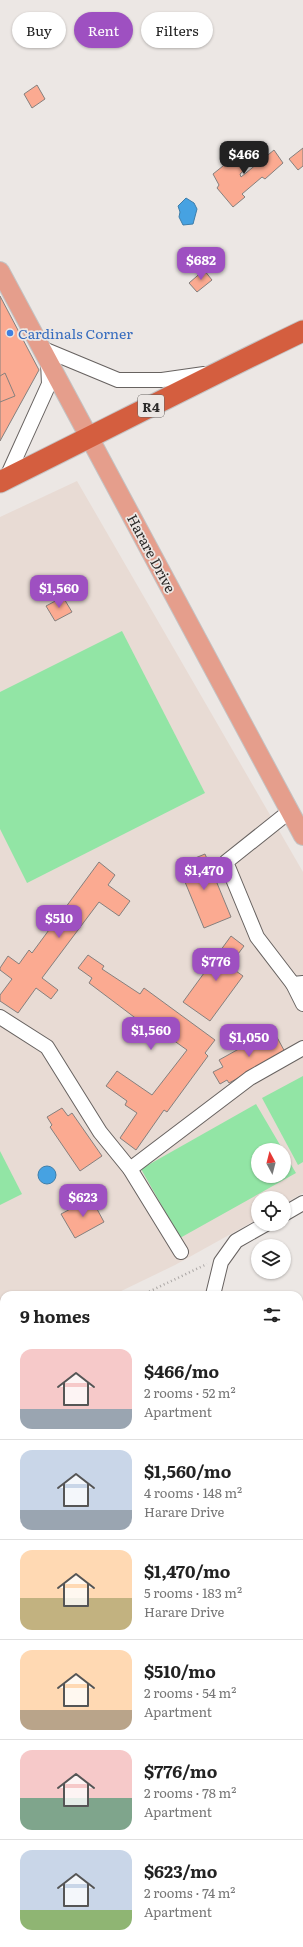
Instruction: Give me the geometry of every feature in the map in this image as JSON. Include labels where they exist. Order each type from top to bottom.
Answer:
[{"type":"highway","name":"R4","points":[[3,480],[303,331]]},
{"type":"main road","name":"Harare Drive","points":[[0,271],[303,836]]},
{"type":"street","points":[[3,480],[49,384],[45,354],[118,380],[162,380],[216,373]]},
{"type":"street","points":[[290,811],[226,862],[257,937],[298,983],[303,1004]]},
{"type":"street","points":[[0,1017],[48,1047],[100,1132],[130,1169],[181,1252]]},
{"type":"street","points":[[130,1169],[250,1078],[303,1048]]},
{"type":"street","points":[[291,1210],[303,1203]]},
{"type":"street","points":[[214,1291],[221,1262],[236,1241],[254,1231]]},
{"type":"path","points":[[150,1291],[226,1255]]},
{"type":"shaded area","points":[[77,481],[303,872],[303,1193],[291,1200],[291,1191],[251,1191],[251,1223],[175,1265],[121,1291],[0,1291],[0,517]]},
{"type":"green space","points":[[122,631],[205,793],[27,883],[0,829],[0,692]]},
{"type":"green space","points":[[303,1076],[303,1162],[298,1165],[291,1152],[291,1143],[286,1143],[262,1098]]},
{"type":"green space","points":[[256,1104],[279,1143],[251,1143],[251,1183],[278,1183],[264,1191],[251,1191],[251,1198],[180,1238],[141,1169]]},
{"type":"green space","points":[[0,1151],[22,1194],[0,1205]]},
{"type":"green space","points":[[291,1165],[296,1173],[291,1176]]},
{"type":"water","points":[[186,198],[194,203],[197,209],[193,224],[183,225],[179,217],[180,212],[178,206]]},
{"type":"water","points":[[47,1166],[53,1169],[56,1175],[53,1181],[47,1184],[41,1181],[38,1175],[41,1169]]},
{"type":"building","points":[[37,85],[45,99],[32,108],[24,94]]},
{"type":"building","points":[[303,148],[303,166],[298,170],[289,159]]},
{"type":"building","points":[[243,150],[255,161],[240,174],[241,177],[274,150],[283,163],[265,179],[262,177],[242,194],[245,197],[233,207],[217,188],[219,185],[213,174]]},
{"type":"building","points":[[204,270],[212,280],[197,292],[189,283]]},
{"type":"building","name":"Cardinals Corner","points":[[0,296],[39,370],[0,441]]},
{"type":"building","points":[[5,373],[15,396],[0,402],[0,376]]},
{"type":"building","points":[[63,597],[72,612],[55,621],[46,606]]},
{"type":"building","points":[[205,854],[231,917],[204,928],[178,865]]},
{"type":"building","points":[[99,862],[115,875],[108,885],[130,901],[119,916],[99,902],[42,978],[58,990],[51,999],[36,988],[18,1013],[0,1001],[0,995],[12,979],[0,970],[0,968],[8,956],[19,964],[29,950],[32,953]]},
{"type":"building","points":[[231,936],[244,946],[229,966],[243,976],[210,1021],[183,1002]]},
{"type":"building","points":[[88,955],[104,966],[102,969],[140,994],[144,988],[215,1040],[205,1053],[208,1056],[167,1112],[164,1110],[136,1150],[120,1138],[137,1113],[125,1105],[127,1101],[106,1086],[117,1071],[152,1095],[187,1050],[152,1025],[150,1029],[89,983],[92,978],[78,968]]},
{"type":"building","points":[[273,1030],[285,1052],[229,1083],[227,1080],[220,1084],[213,1072],[223,1067],[219,1060]]},
{"type":"building","points":[[62,1108],[68,1116],[72,1113],[102,1156],[80,1171],[50,1127],[52,1125],[47,1117]]},
{"type":"building","points":[[91,1198],[104,1222],[75,1238],[61,1214]]},
{"type":"place","name":"Cardinals Corner","points":[[10,333]]}]
